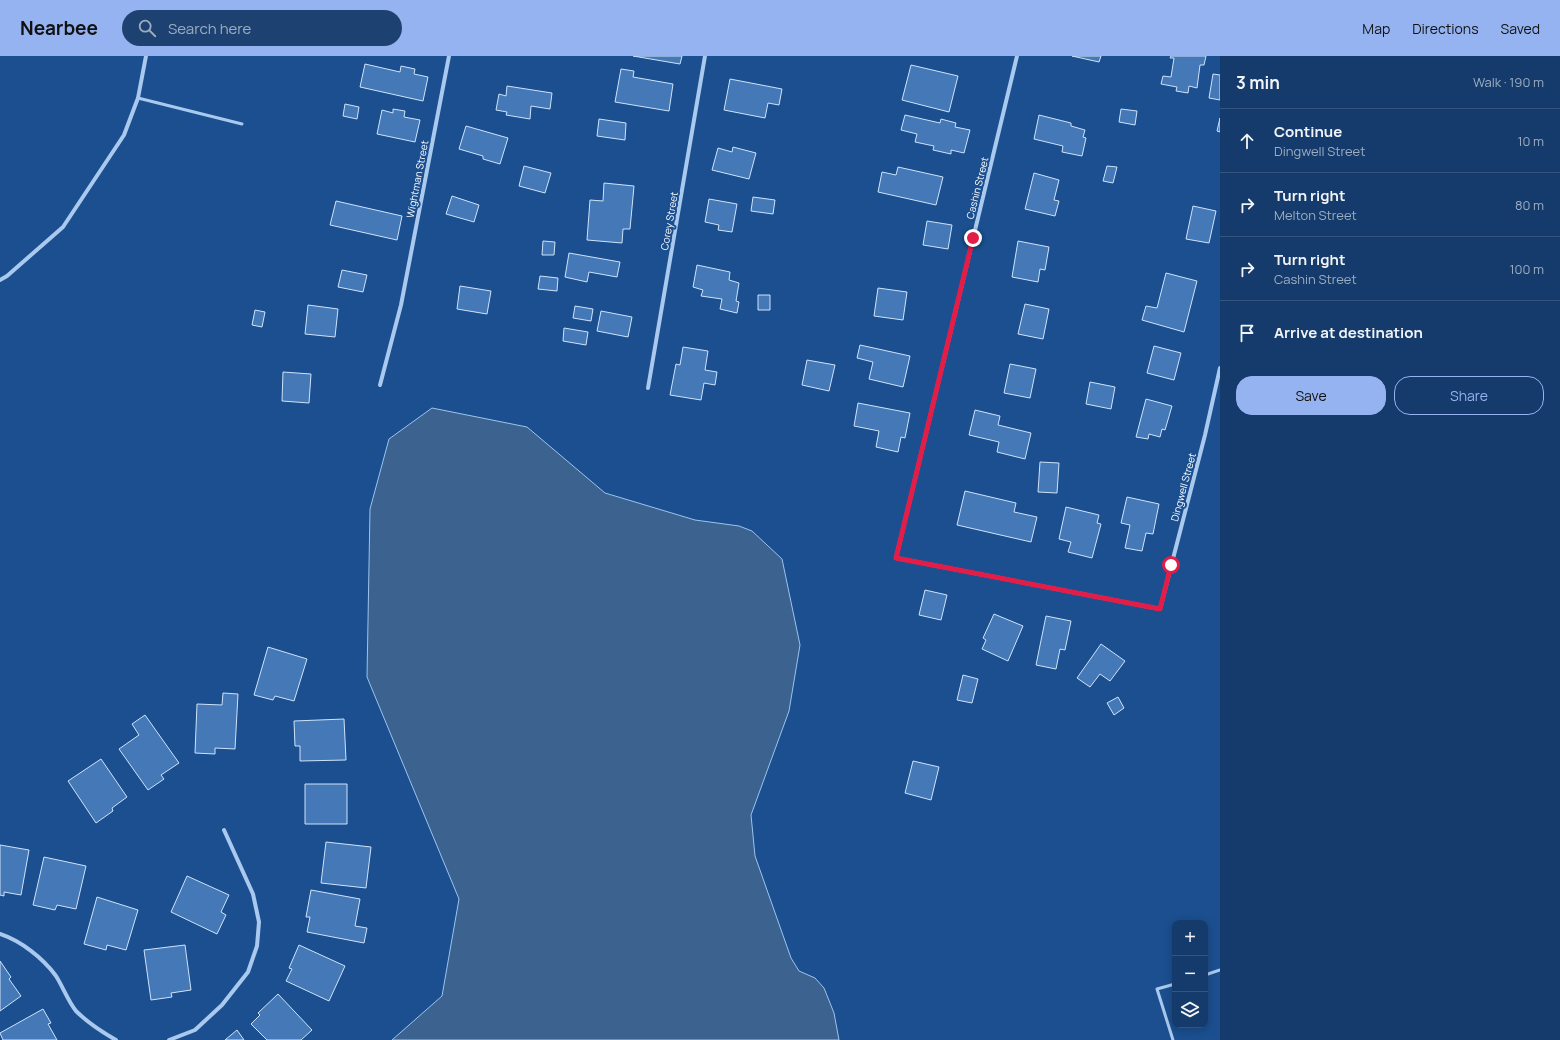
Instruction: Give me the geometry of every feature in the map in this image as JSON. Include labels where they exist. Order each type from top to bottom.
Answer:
[{"type":"street","points":[[0,280],[7,276],[63,227],[124,135],[138,98],[146,56]]},
{"type":"street","name":"Wightman Street","points":[[380,385],[401,305],[449,56]]},
{"type":"street","name":"Corey Street","points":[[648,388],[705,56]]},
{"type":"street","name":"Cashin Street","points":[[1017,56],[896,558],[1160,609]]},
{"type":"street","name":"Dingwell Street","points":[[1160,609],[1205,434],[1220,368]]},
{"type":"street","points":[[169,1040],[195,1030],[222,1005],[248,972],[257,946],[259,922],[253,894],[224,830]]},
{"type":"street","points":[[0,934],[21,944],[40,958],[55,975],[75,1010],[95,1028],[116,1040]]},
{"type":"lane","points":[[138,98],[242,124]]},
{"type":"lane","points":[[1208,974],[1220,970]]},
{"type":"lane","points":[[1172,985],[1157,989],[1173,1040]]},
{"type":"water","points":[[432,408],[527,427],[605,493],[695,520],[739,526],[752,531],[782,559],[800,645],[789,711],[751,815],[755,856],[791,958],[799,971],[815,978],[824,988],[834,1013],[839,1040],[392,1040],[442,996],[459,899],[367,677],[370,509],[389,439]]},
{"type":"building","points":[[633,56],[682,56],[680,64]]},
{"type":"building","points":[[1072,56],[1101,56],[1099,62]]},
{"type":"building","points":[[1171,56],[1206,56],[1204,65],[1200,65],[1197,88],[1189,86],[1188,93],[1176,91],[1177,87],[1161,84],[1163,76],[1171,77],[1174,58],[1170,58]]},
{"type":"building","points":[[365,64],[400,72],[401,66],[415,69],[414,74],[428,77],[423,101],[360,87]]},
{"type":"building","points":[[911,65],[958,76],[949,112],[902,100]]},
{"type":"building","points":[[621,69],[634,71],[633,77],[673,84],[669,111],[615,102]]},
{"type":"building","points":[[1213,74],[1220,75],[1220,100],[1209,98]]},
{"type":"building","points":[[730,79],[782,89],[779,105],[768,103],[765,118],[724,110]]},
{"type":"building","points":[[507,86],[552,93],[550,109],[531,106],[530,119],[506,115],[507,112],[496,110],[499,94],[506,96]]},
{"type":"building","points":[[345,104],[359,107],[357,119],[343,116]]},
{"type":"building","points":[[393,109],[405,111],[404,117],[420,120],[415,142],[377,134],[382,110],[393,113]]},
{"type":"building","points":[[1121,109],[1137,111],[1135,125],[1119,122]]},
{"type":"building","points":[[905,115],[940,123],[941,119],[956,123],[955,127],[970,130],[964,153],[951,150],[951,154],[933,150],[934,146],[915,142],[917,134],[901,130]]},
{"type":"building","points":[[1039,115],[1071,123],[1071,126],[1085,130],[1083,137],[1086,138],[1082,156],[1062,152],[1063,146],[1034,139]]},
{"type":"building","points":[[1220,118],[1220,132],[1217,131]]},
{"type":"building","points":[[599,119],[626,123],[625,140],[597,136]]},
{"type":"building","points":[[466,126],[508,138],[500,164],[483,159],[483,156],[459,149]]},
{"type":"building","points":[[733,147],[756,153],[749,179],[712,170],[718,148],[732,152]]},
{"type":"building","points":[[524,166],[551,173],[545,193],[519,186]]},
{"type":"building","points":[[1107,166],[1117,167],[1113,183],[1103,181]]},
{"type":"building","points":[[898,167],[943,177],[936,205],[878,192],[882,172],[896,175]]},
{"type":"building","points":[[1034,173],[1059,180],[1054,200],[1059,201],[1055,216],[1025,209]]},
{"type":"building","points":[[604,183],[634,186],[630,229],[623,229],[622,243],[587,240],[590,200],[603,201]]},
{"type":"building","points":[[452,196],[479,205],[474,222],[446,214]]},
{"type":"building","points":[[753,197],[775,200],[773,214],[751,211]]},
{"type":"building","points":[[709,199],[737,204],[732,232],[718,230],[719,225],[705,222]]},
{"type":"building","points":[[336,201],[402,216],[397,240],[330,225]]},
{"type":"building","points":[[1193,206],[1216,211],[1209,243],[1186,239]]},
{"type":"building","points":[[927,221],[952,225],[948,249],[923,245]]},
{"type":"building","points":[[543,241],[555,242],[554,255],[542,255]]},
{"type":"building","points":[[1018,241],[1049,247],[1045,270],[1040,269],[1038,282],[1012,277]]},
{"type":"building","points":[[569,253],[620,262],[617,277],[589,272],[587,282],[565,277]]},
{"type":"building","points":[[697,265],[730,272],[729,280],[739,283],[736,301],[739,302],[737,313],[720,309],[722,299],[701,296],[703,290],[693,287]]},
{"type":"building","points":[[342,270],[367,275],[363,292],[338,287]]},
{"type":"building","points":[[1166,273],[1197,281],[1184,332],[1142,320],[1146,306],[1157,308]]},
{"type":"building","points":[[540,276],[558,278],[557,291],[538,289]]},
{"type":"building","points":[[460,286],[491,291],[487,314],[457,309]]},
{"type":"building","points":[[878,288],[907,292],[903,320],[874,316]]},
{"type":"building","points":[[758,295],[770,295],[770,310],[758,310]]},
{"type":"building","points":[[1025,304],[1049,309],[1043,339],[1018,334]]},
{"type":"building","points":[[308,305],[338,309],[335,337],[305,334]]},
{"type":"building","points":[[575,306],[593,309],[591,321],[573,318]]},
{"type":"building","points":[[255,310],[265,312],[262,327],[252,325]]},
{"type":"building","points":[[601,311],[632,317],[628,337],[597,331]]},
{"type":"building","points":[[564,328],[588,332],[586,345],[563,341]]},
{"type":"building","points":[[860,345],[910,356],[903,387],[869,379],[873,362],[857,358]]},
{"type":"building","points":[[1154,346],[1181,353],[1174,380],[1147,373]]},
{"type":"building","points":[[683,347],[708,351],[705,370],[717,372],[715,385],[704,383],[701,400],[670,395],[676,364],[680,365]]},
{"type":"building","points":[[807,360],[835,365],[829,391],[802,385]]},
{"type":"building","points":[[1010,364],[1036,369],[1030,398],[1004,393]]},
{"type":"building","points":[[283,372],[311,374],[309,403],[282,401]]},
{"type":"building","points":[[1090,382],[1115,387],[1111,409],[1086,404]]},
{"type":"building","points":[[1146,399],[1172,406],[1165,430],[1162,429],[1160,437],[1149,434],[1148,439],[1136,437]]},
{"type":"building","points":[[858,403],[910,413],[905,438],[901,437],[898,452],[876,447],[879,431],[854,426]]},
{"type":"building","points":[[975,410],[1000,416],[998,425],[1031,433],[1025,459],[997,452],[999,442],[969,435]]},
{"type":"building","points":[[1040,462],[1059,463],[1057,493],[1038,492]]},
{"type":"building","points":[[965,491],[1016,503],[1014,512],[1037,517],[1031,542],[957,525]]},
{"type":"building","points":[[1127,497],[1159,504],[1153,534],[1146,533],[1142,551],[1125,548],[1130,525],[1121,523]]},
{"type":"building","points":[[1066,507],[1099,515],[1097,523],[1101,524],[1092,558],[1068,552],[1071,542],[1059,539]]},
{"type":"building","points":[[925,590],[947,595],[941,620],[919,615]]},
{"type":"building","points":[[994,614],[1023,626],[1008,661],[982,649],[986,640],[983,638]]},
{"type":"building","points":[[1046,616],[1071,621],[1065,650],[1060,649],[1056,669],[1036,665]]},
{"type":"building","points":[[1101,644],[1125,661],[1110,681],[1100,674],[1090,687],[1077,678]]},
{"type":"building","points":[[268,647],[307,659],[294,701],[275,696],[273,700],[254,695]]},
{"type":"building","points":[[963,675],[978,679],[972,703],[957,700]]},
{"type":"building","points":[[223,693],[238,694],[235,749],[215,748],[215,754],[195,753],[197,704],[222,705]]},
{"type":"building","points":[[1118,697],[1124,708],[1114,715],[1107,703]]},
{"type":"building","points":[[145,715],[179,763],[161,775],[164,779],[148,790],[119,749],[139,735],[132,724]]},
{"type":"building","points":[[344,719],[346,760],[300,761],[300,746],[295,746],[294,721]]},
{"type":"building","points":[[101,759],[127,797],[112,808],[113,811],[96,823],[68,781]]},
{"type":"building","points":[[913,761],[939,767],[931,800],[905,793]]},
{"type":"building","points":[[305,784],[347,784],[347,824],[305,824]]},
{"type":"building","points":[[326,842],[371,847],[366,888],[321,883]]},
{"type":"building","points":[[0,845],[29,850],[21,895],[4,892],[4,896],[0,895]]},
{"type":"building","points":[[44,857],[86,866],[76,909],[57,905],[55,910],[33,905]]},
{"type":"building","points":[[187,876],[229,895],[221,912],[226,915],[217,934],[171,912]]},
{"type":"building","points":[[311,890],[360,899],[355,926],[367,928],[364,943],[307,932],[310,917],[306,917]]},
{"type":"building","points":[[97,897],[138,910],[126,950],[107,945],[106,950],[84,944]]},
{"type":"building","points":[[185,945],[191,990],[171,993],[172,997],[151,1000],[144,950]]},
{"type":"building","points":[[299,945],[345,966],[329,1001],[286,981],[292,969],[289,968]]},
{"type":"building","points":[[0,961],[11,977],[9,979],[21,996],[0,1011]]},
{"type":"building","points":[[278,994],[312,1030],[301,1040],[267,1040],[251,1024],[260,1015],[258,1013]]},
{"type":"building","points":[[43,1009],[51,1023],[48,1024],[57,1040],[3,1040],[0,1033]]},
{"type":"building","points":[[237,1030],[244,1040],[225,1040]]},
{"type":"route","points":[[973,238],[896,558],[1160,609],[1171,565]]}]
